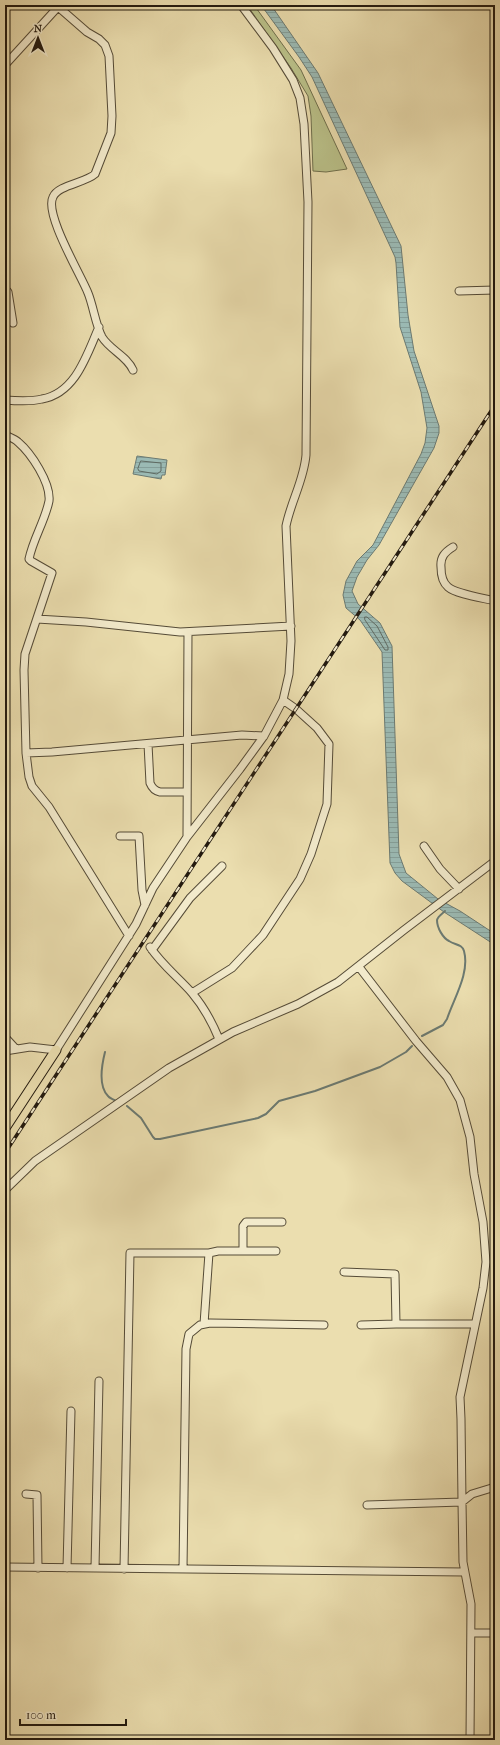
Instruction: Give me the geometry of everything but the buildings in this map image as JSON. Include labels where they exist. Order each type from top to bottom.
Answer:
[{"type":"main road","points":[[5,1128],[56,1050]]},
{"type":"street","points":[[5,1050],[30,1047],[56,1050],[129,936],[153,888],[187,837],[264,736],[282,700],[289,674],[291,626],[286,526],[304,470],[306,455],[308,202],[304,124],[300,98],[293,80],[273,48],[241,5]]},
{"type":"street","points":[[5,65],[57,6],[87,32],[99,39],[105,45],[109,56],[112,116],[111,133],[95,174],[91,178],[60,190],[53,196],[51,201],[60,237],[88,292],[102,337],[129,362],[133,370]]},
{"type":"street","points":[[5,289],[8,292],[13,323]]},
{"type":"street","points":[[459,291],[495,290]]},
{"type":"street","points":[[5,400],[44,399],[67,388],[76,376],[100,327]]},
{"type":"street","points":[[5,435],[17,441],[31,455],[43,478],[49,495],[44,515],[29,558],[30,562],[52,573],[25,654],[26,753],[29,777],[32,786],[49,807],[129,936]]},
{"type":"street","points":[[453,548],[443,554],[441,562],[441,574],[447,587],[468,595],[495,601]]},
{"type":"street","points":[[37,619],[114,625],[169,632],[291,626]]},
{"type":"street","points":[[187,837],[188,632]]},
{"type":"street","points":[[192,993],[232,968],[263,935],[300,879],[311,854],[327,804],[329,744],[317,728],[296,709],[282,700]]},
{"type":"street","points":[[26,753],[187,741],[242,735],[264,736]]},
{"type":"street","points":[[148,744],[151,787],[157,792],[187,792]]},
{"type":"street","points":[[120,836],[139,836],[142,890],[145,905]]},
{"type":"street","points":[[424,846],[440,869],[459,889]]},
{"type":"street","points":[[5,1190],[42,1156],[169,1068],[219,1039],[321,992],[338,982],[359,967],[371,955],[495,861]]},
{"type":"street","points":[[219,1039],[206,1012],[192,993],[151,949],[190,898],[222,866]]},
{"type":"street","points":[[359,967],[446,1077],[460,1100],[466,1117],[470,1137],[474,1174],[483,1222],[486,1262],[483,1288],[460,1397],[464,1572],[471,1604],[470,1740]]},
{"type":"street","points":[[5,1037],[16,1049]]},
{"type":"street","points":[[243,1251],[243,1226],[246,1222],[282,1222]]},
{"type":"street","points":[[124,1569],[130,1253],[276,1251]]},
{"type":"street","points":[[204,1324],[209,1253]]},
{"type":"street","points":[[344,1272],[395,1274],[396,1324]]},
{"type":"street","points":[[183,1569],[187,1340],[192,1330],[204,1324],[210,1323],[324,1325]]},
{"type":"street","points":[[361,1325],[476,1324]]},
{"type":"street","points":[[95,1568],[99,1381]]},
{"type":"street","points":[[67,1568],[70,1411]]},
{"type":"street","points":[[367,1504],[462,1502],[472,1494],[495,1488]]},
{"type":"street","points":[[26,1494],[37,1495],[38,1568]]},
{"type":"street","points":[[5,1567],[464,1572]]},
{"type":"street","points":[[471,1633],[495,1633]]},
{"type":"green space","points":[[247,5],[254,5],[301,70],[347,169],[326,172],[313,171],[311,116],[308,96],[291,68]]},
{"type":"water","points":[[261,5],[271,5],[318,73],[401,246],[408,315],[414,351],[439,426],[439,433],[434,448],[379,545],[367,560],[357,577],[352,591],[358,604],[380,623],[392,646],[399,854],[406,873],[438,899],[460,911],[495,934],[495,945],[444,912],[402,881],[395,873],[390,863],[382,652],[360,620],[346,608],[343,595],[346,581],[357,561],[373,545],[421,454],[425,443],[427,428],[421,392],[400,327],[395,257],[312,77]]},
{"type":"water","points":[[137,456],[167,460],[165,475],[162,475],[161,479],[133,474]]},
{"type":"waterway","points":[[422,1036],[443,1025],[447,1019],[465,968],[463,949],[447,940],[438,926],[437,920],[445,911]]},
{"type":"waterway","points":[[127,1106],[141,1118],[153,1137],[155,1139],[160,1139],[258,1118],[266,1114],[279,1101],[315,1091],[380,1067],[406,1052],[412,1046]]},
{"type":"waterway","points":[[105,1052],[102,1069],[103,1087],[109,1097],[116,1101]]},
{"type":"railway","points":[[5,1153],[495,405]]}]
